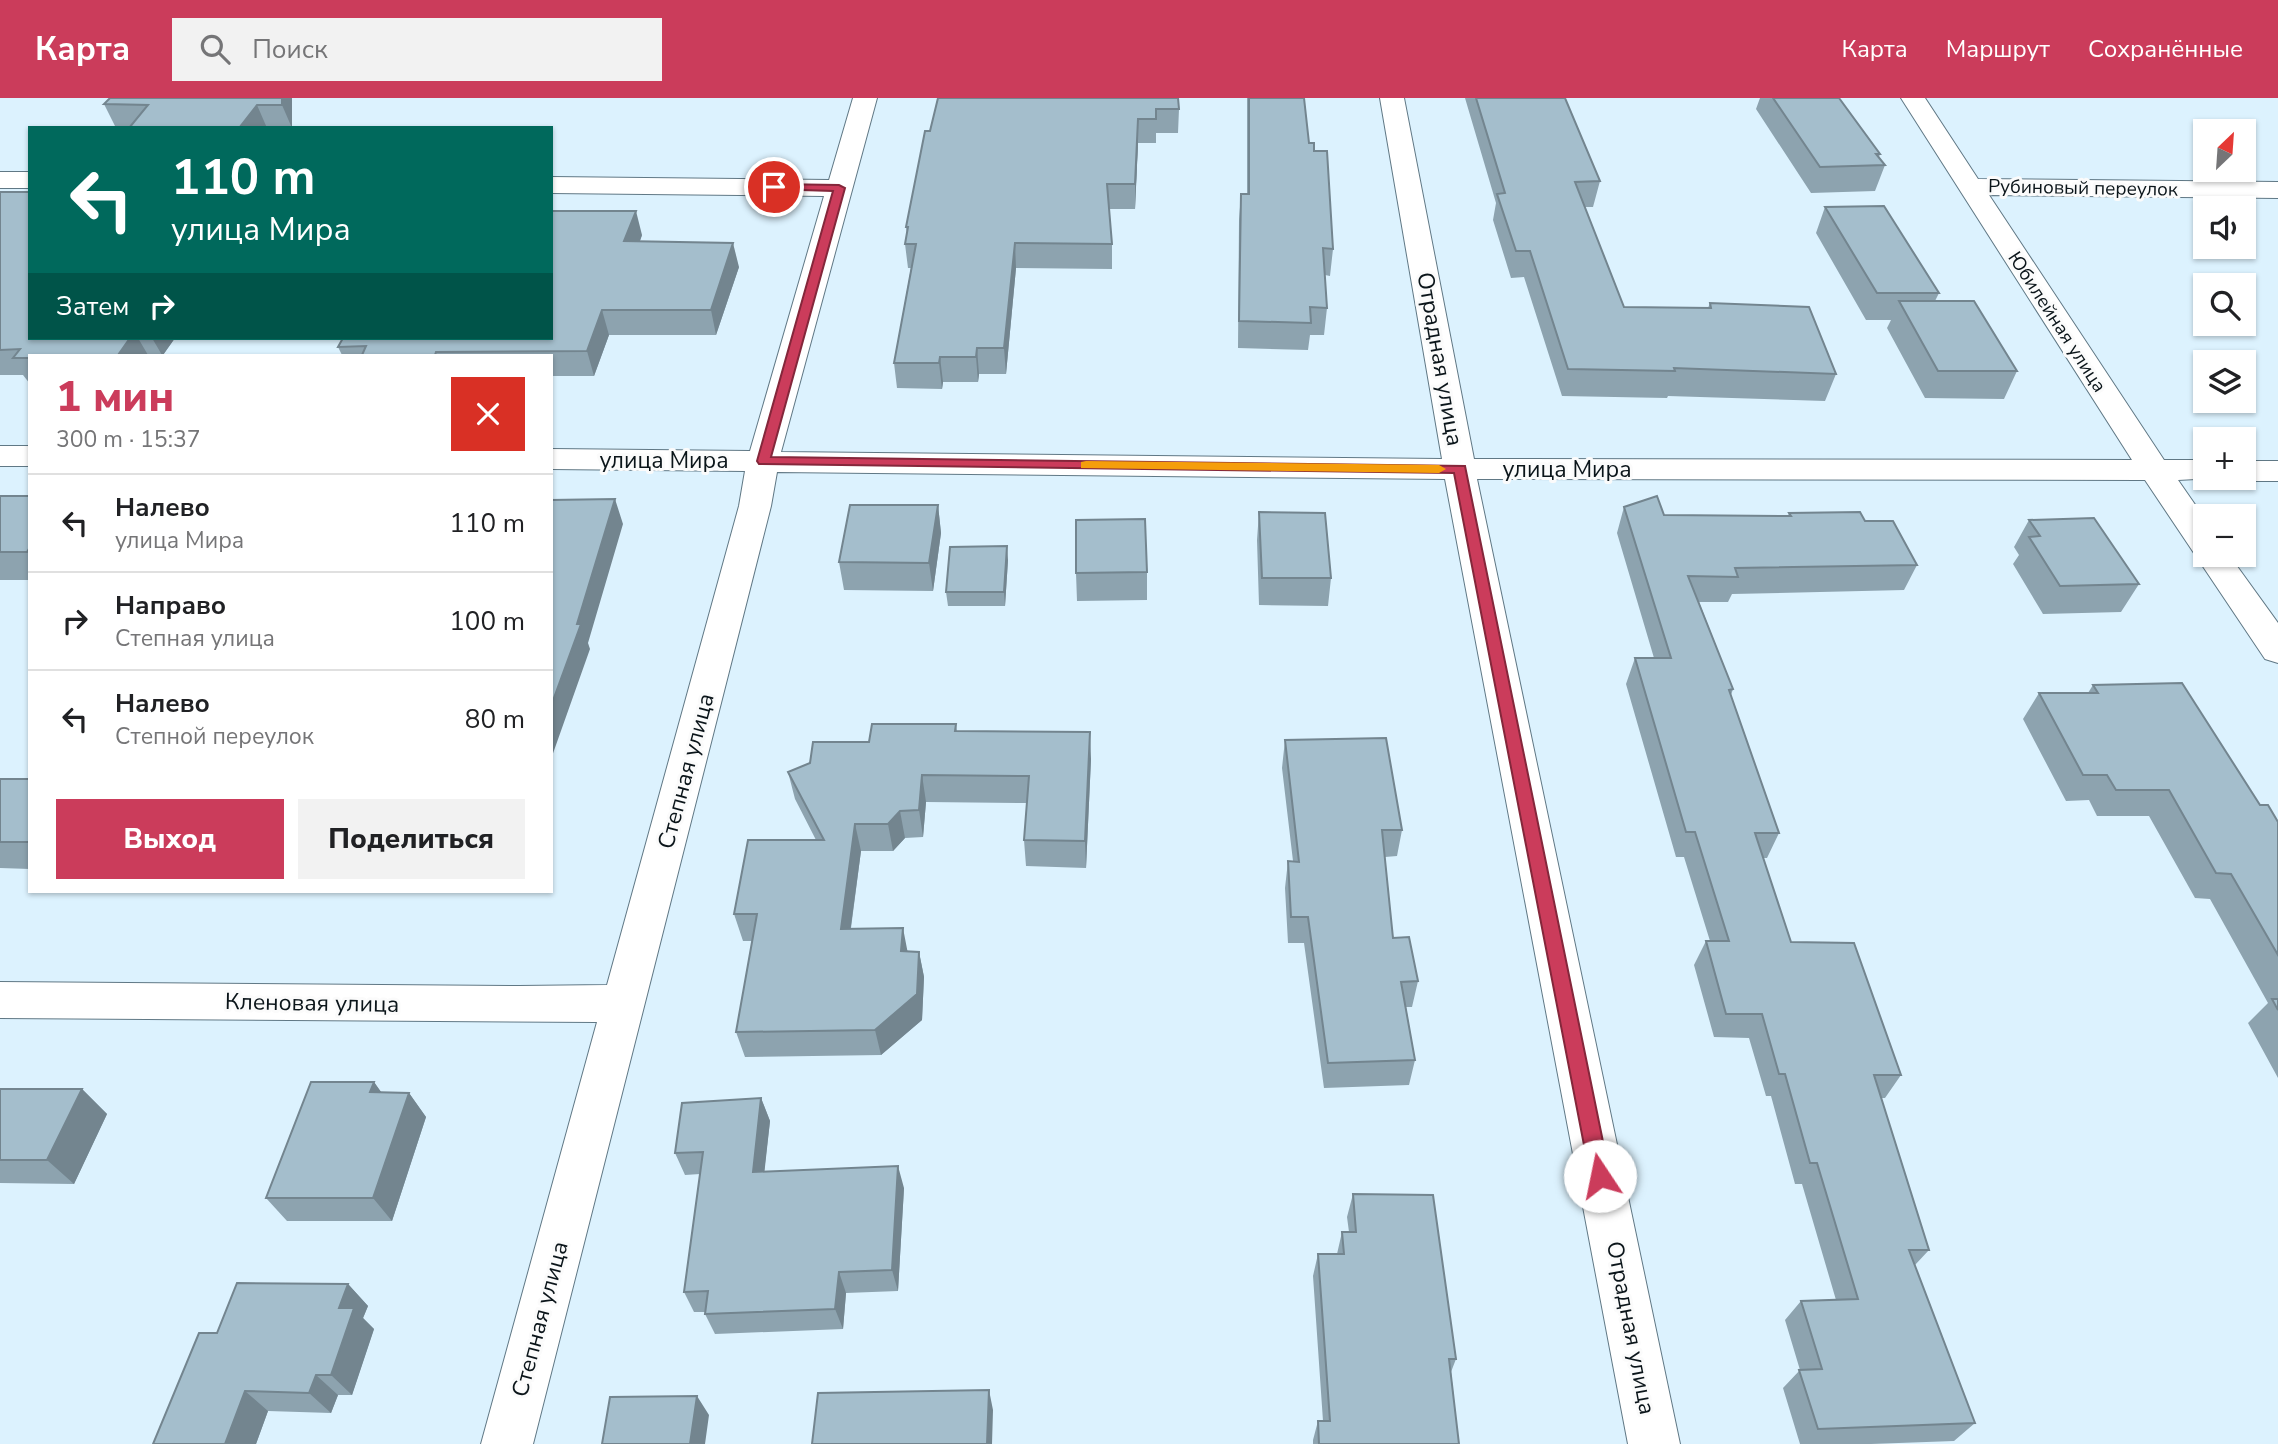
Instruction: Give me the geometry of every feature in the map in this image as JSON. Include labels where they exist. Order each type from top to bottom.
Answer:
[{"type":"street","name":"Степная улица","points":[[506,1444],[755,506],[763,461],[865,98]]},
{"type":"street","name":"Отрадная улица","points":[[1392,98],[1465,506],[1654,1444]]},
{"type":"street","name":"Юбилейная улица","points":[[1913,98],[2193,527]]},
{"type":"street","points":[[0,180],[28,180]]},
{"type":"street","points":[[553,185],[839,188]]},
{"type":"street","name":"Рубиновый переулок","points":[[1972,187],[2278,190]]},
{"type":"street","points":[[0,456],[28,456]]},
{"type":"street","name":"улица Мира","points":[[553,459],[1460,469],[2193,470]]},
{"type":"street","points":[[2256,471],[2278,471]]},
{"type":"street","points":[[2220,567],[2278,650]]},
{"type":"street","name":"Кленовая улица","points":[[0,1000],[519,1005],[623,1003]]},
{"type":"building","points":[[110,98],[282,98],[282,105],[257,105],[241,126],[131,126],[148,105],[104,104]]},
{"type":"building","points":[[938,98],[1178,98],[1179,109],[1156,109],[1156,119],[1138,119],[1135,184],[1107,184],[1112,244],[1015,243],[1004,348],[977,348],[976,357],[940,357],[939,363],[894,363],[916,244],[905,244],[906,227],[925,131],[930,131]]},
{"type":"building","points":[[1249,98],[1304,98],[1309,143],[1314,143],[1314,151],[1327,151],[1333,249],[1323,248],[1327,308],[1310,307],[1311,323],[1239,321],[1241,194],[1249,194]]},
{"type":"building","points":[[1476,98],[1565,98],[1600,181],[1575,182],[1624,307],[1711,308],[1710,303],[1809,307],[1836,374],[1674,368],[1675,371],[1568,369],[1530,251],[1516,251],[1497,194],[1505,193]]},
{"type":"building","points":[[1773,98],[1839,98],[1880,154],[1876,154],[1885,165],[1820,167]]},
{"type":"building","points":[[0,192],[28,192],[28,340],[129,340],[119,354],[28,354],[28,358],[13,358],[20,349],[0,350]]},
{"type":"building","points":[[1884,206],[1939,293],[1877,293],[1825,207]]},
{"type":"building","points":[[553,211],[636,211],[624,241],[733,243],[711,310],[602,310],[587,351],[362,354],[366,346],[338,347],[342,340],[553,340]]},
{"type":"building","points":[[1899,301],[1974,301],[2017,371],[1938,371]]},
{"type":"building","points":[[0,496],[28,496],[28,550],[0,552]]},
{"type":"building","points":[[1657,496],[1664,515],[1791,516],[1789,513],[1860,512],[1865,521],[1893,521],[1917,565],[1735,568],[1738,577],[1688,576],[1733,689],[1729,690],[1779,833],[1755,833],[1791,942],[1854,943],[1901,1075],[1874,1075],[1929,1250],[1909,1250],[1975,1423],[1818,1429],[1799,1370],[1822,1369],[1801,1301],[1858,1299],[1817,1163],[1810,1163],[1785,1074],[1779,1074],[1762,1014],[1726,1014],[1706,941],[1729,941],[1695,832],[1686,832],[1635,658],[1671,658],[1624,507]]},
{"type":"building","points":[[615,499],[577,624],[581,624],[553,701],[553,500]]},
{"type":"building","points":[[850,505],[938,505],[929,563],[839,562]]},
{"type":"building","points":[[1259,512],[1325,513],[1331,578],[1262,578]]},
{"type":"building","points":[[2094,518],[2139,584],[2060,586],[2029,537],[2040,536],[2029,520]]},
{"type":"building","points":[[1145,519],[1147,572],[1076,573],[1076,520]]},
{"type":"building","points":[[1007,546],[1004,592],[946,592],[950,547]]},
{"type":"building","points":[[2182,683],[2260,805],[2268,805],[2278,822],[2278,955],[2231,874],[2216,873],[2169,790],[2116,790],[2107,775],[2083,775],[2039,693],[2098,693],[2093,685]]},
{"type":"building","points":[[872,724],[956,724],[955,731],[1090,732],[1085,841],[1024,840],[1029,776],[922,775],[919,810],[900,811],[888,824],[855,824],[841,929],[903,928],[901,951],[919,952],[917,994],[875,1030],[736,1032],[757,914],[734,914],[748,840],[824,840],[788,772],[810,763],[813,742],[869,742]]},
{"type":"building","points":[[1386,738],[1402,830],[1382,830],[1393,938],[1409,937],[1418,981],[1401,982],[1415,1060],[1328,1063],[1308,917],[1291,917],[1288,861],[1299,862],[1285,740]]},
{"type":"building","points":[[0,779],[28,779],[28,842],[0,842]]},
{"type":"building","points":[[2272,999],[2278,999],[2278,1010]]},
{"type":"building","points":[[311,1082],[374,1082],[370,1092],[409,1093],[373,1198],[266,1198]]},
{"type":"building","points":[[0,1089],[82,1089],[47,1160],[0,1160]]},
{"type":"building","points":[[761,1098],[753,1172],[898,1166],[892,1270],[839,1272],[835,1309],[705,1314],[708,1291],[684,1292],[703,1152],[675,1153],[682,1103]]},
{"type":"building","points":[[1353,1194],[1433,1195],[1456,1359],[1449,1359],[1459,1444],[1319,1444],[1318,1421],[1330,1421],[1318,1254],[1344,1254],[1342,1232],[1356,1232]]},
{"type":"building","points":[[237,1283],[348,1284],[339,1308],[354,1308],[331,1375],[316,1375],[309,1393],[245,1391],[225,1444],[153,1444],[199,1333],[217,1333]]},
{"type":"building","points":[[989,1390],[987,1444],[812,1444],[818,1393]]},
{"type":"building","points":[[697,1396],[690,1444],[602,1444],[610,1397]]},
{"type":"slow traffic","points":[[1086,465],[1439,469]]},
{"type":"route","points":[[774,187],[839,188],[763,461],[1460,469],[1465,506],[1600,1176]]}]
